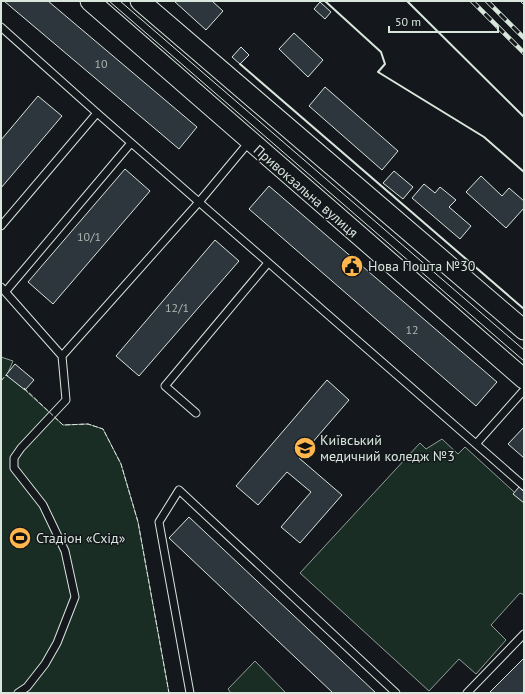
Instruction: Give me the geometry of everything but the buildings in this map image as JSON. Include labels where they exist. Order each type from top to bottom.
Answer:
[{"type":"main road","name":"Привокзальна вулиця","points":[[90,1],[524,379]]},
{"type":"main road","points":[[140,1],[524,330]]},
{"type":"lane","points":[[1,27],[198,202],[524,486]]},
{"type":"lane","points":[[1,226],[97,113]]},
{"type":"lane","points":[[62,356],[198,202],[249,141]]},
{"type":"lane","points":[[18,693],[27,687],[45,664],[57,643],[75,597],[65,551],[43,505],[14,468],[14,458],[21,448],[66,400],[62,356],[3,289],[131,143]]},
{"type":"lane","points":[[196,414],[165,386],[268,263]]},
{"type":"lane","points":[[476,444],[524,390]]},
{"type":"lane","points":[[190,693],[159,522],[179,490],[396,693]]},
{"type":"lane","points":[[467,693],[524,634]]},
{"type":"green space","points":[[1,357],[13,361],[7,375],[63,425],[88,424],[103,429],[121,464],[138,522],[169,693],[1,693]]},
{"type":"green space","points":[[442,439],[458,454],[465,447],[524,501],[524,595],[520,593],[491,625],[506,640],[476,674],[459,659],[429,691],[300,573],[420,443],[426,449]]},
{"type":"green space","points":[[255,661],[286,693],[231,693],[228,689]]},
{"type":"tram line","points":[[109,1],[524,361]]},
{"type":"tram line","points":[[120,1],[524,350]]},
{"type":"railway","points":[[472,1],[524,53]]},
{"type":"railway","points":[[487,1],[524,38]]},
{"type":"fence","points":[[520,1],[524,5]]},
{"type":"fence","points":[[1,381],[6,375],[8,376]]},
{"type":"fence","points":[[24,388],[63,425],[88,424],[103,429],[121,464],[138,522],[169,693]]},
{"type":"wall","points":[[325,1],[381,52],[385,64],[378,72],[484,137],[524,172]]},
{"type":"wall","points":[[407,1],[524,117]]},
{"type":"wall","points":[[240,64],[524,309]]},
{"type":"place","name":"Нова Пошта №30","points":[[352,266]]},
{"type":"place","name":"Київський медичний коледж №3","points":[[305,448]]},
{"type":"place","name":"Стадіон «Схід»","points":[[20,538]]}]
